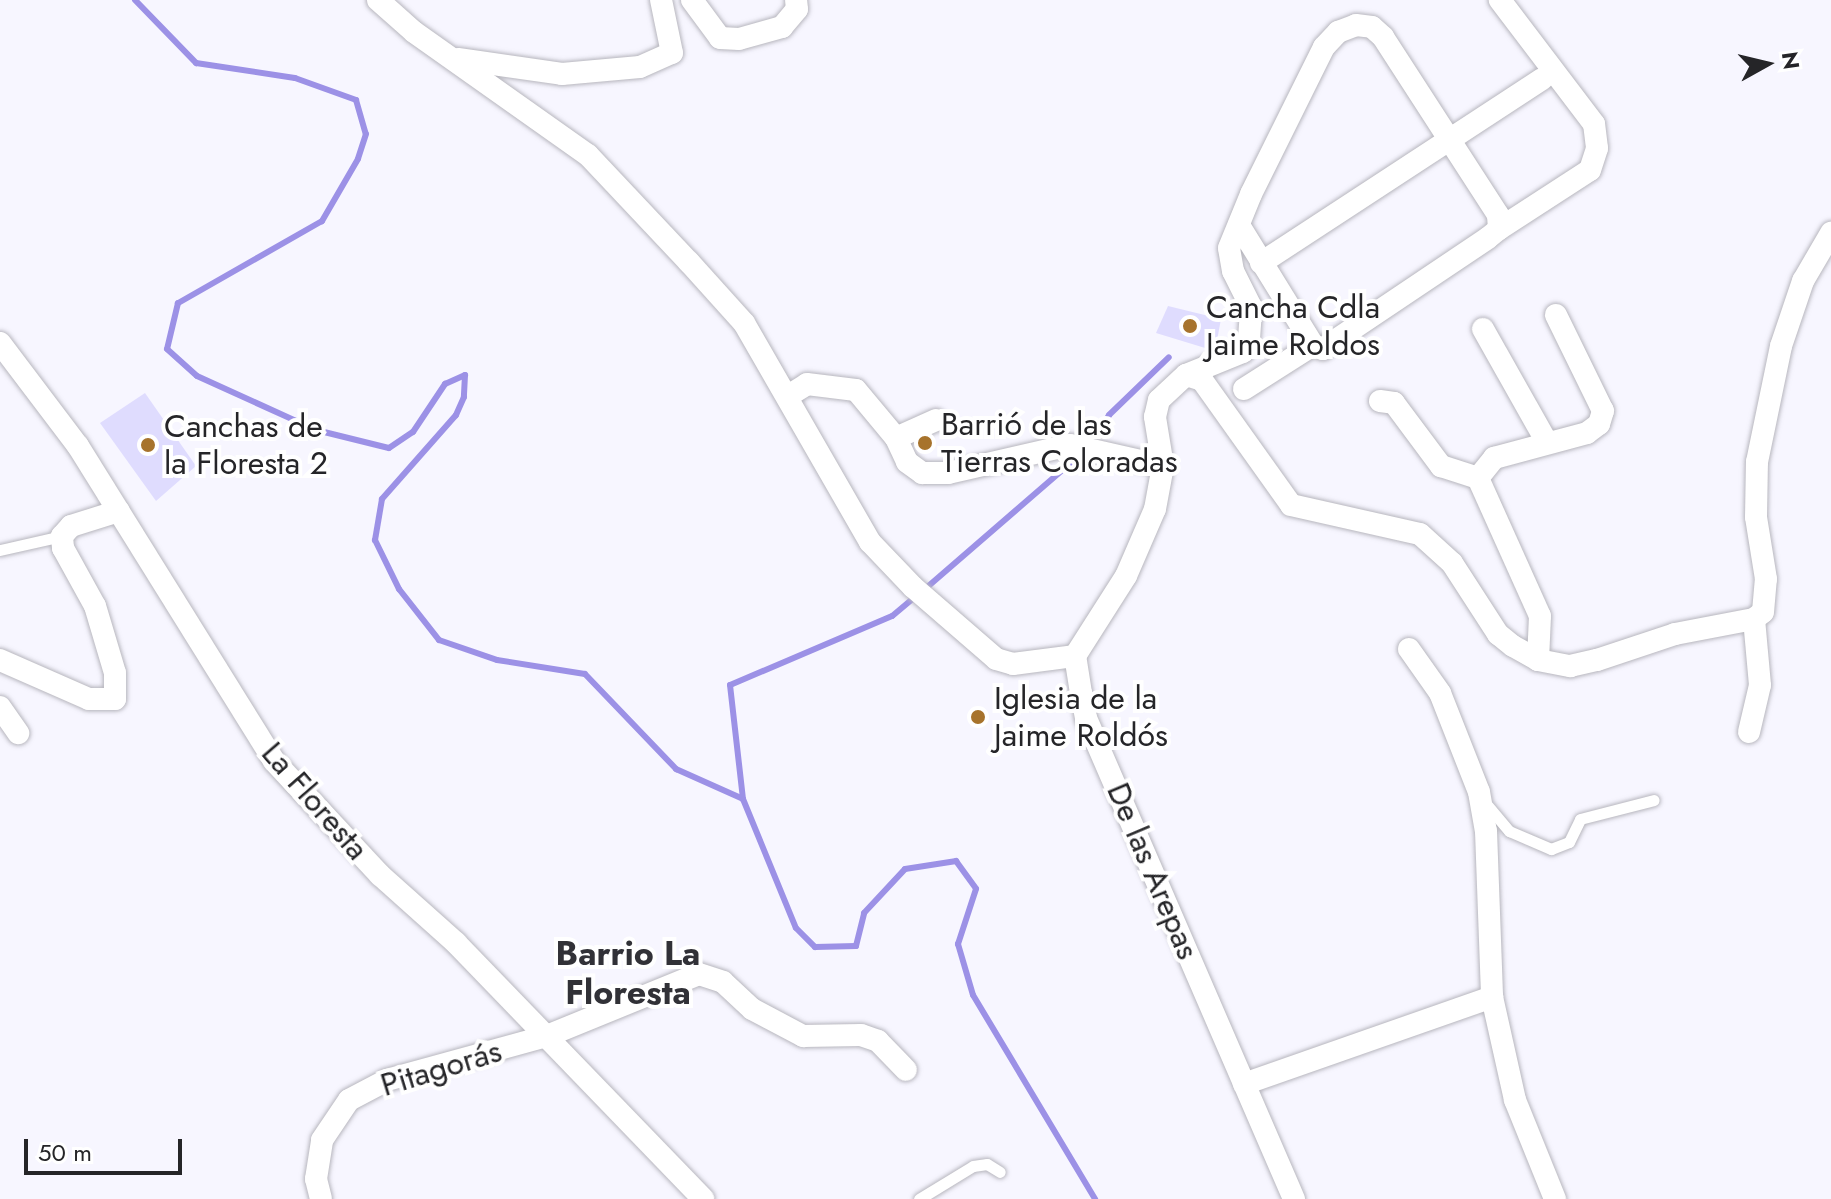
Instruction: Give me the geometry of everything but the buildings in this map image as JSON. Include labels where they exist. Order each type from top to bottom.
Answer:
[{"type":"street","points":[[378,0],[562,135],[621,188],[744,323],[870,542],[920,593],[996,659],[1036,663],[1075,656],[1126,576],[1155,509],[1163,466],[1155,417],[1159,400],[1186,375],[1243,352],[1249,339],[1251,307],[1229,248],[1324,47],[1338,32],[1356,25],[1372,27],[1383,37],[1448,139],[1495,202],[1499,229]]},
{"type":"street","points":[[452,57],[549,74],[640,67],[672,53],[661,0]]},
{"type":"street","points":[[692,0],[720,38],[739,39],[782,27],[797,9],[796,0]]},
{"type":"street","points":[[1239,225],[1313,345],[1323,349],[1590,170],[1597,148],[1594,124],[1500,0]]},
{"type":"street","points":[[1261,263],[1542,79]]},
{"type":"street","points":[[1186,375],[1202,380],[1291,505],[1420,534],[1452,563],[1498,634],[1538,660],[1570,666],[1675,634],[1754,619],[1763,612],[1766,594],[1756,517],[1757,462],[1784,336],[1803,281],[1831,233]]},
{"type":"street","points":[[1478,478],[1494,458],[1546,441],[1587,433],[1599,424],[1603,411],[1556,315]]},
{"type":"street","points":[[1483,329],[1546,441]]},
{"type":"street","name":"La Floresta","points":[[0,343],[78,446],[274,761],[380,875],[456,943],[703,1199]]},
{"type":"street","points":[[1244,389],[1313,345]]},
{"type":"street","points":[[788,396],[807,384],[856,390],[896,438],[907,462],[933,474],[1070,445],[1163,466]]},
{"type":"street","points":[[1380,401],[1394,403],[1441,466],[1478,478],[1540,616],[1538,660]]},
{"type":"street","points":[[896,438],[936,420]]},
{"type":"street","points":[[0,660],[89,699],[104,703],[118,694],[95,606],[63,548],[62,536],[71,526],[119,511]]},
{"type":"street","points":[[1749,732],[1760,685],[1754,619]]},
{"type":"street","points":[[1409,649],[1440,693],[1479,792],[1486,831],[1492,997],[1515,1100],[1555,1199]]},
{"type":"street","name":"De las Arepas","points":[[1075,656],[1086,718],[1294,1199]]},
{"type":"street","points":[[0,707],[18,733]]},
{"type":"street","name":"Pitagorás","points":[[321,1199],[316,1179],[322,1140],[349,1100],[387,1080],[547,1036],[699,974],[723,982],[752,1009],[803,1036],[861,1035],[878,1041],[906,1070]]},
{"type":"street","points":[[1244,1084],[1492,997]]},
{"type":"lane","points":[[0,550],[62,536]]},
{"type":"lane","points":[[1479,792],[1509,831],[1551,849],[1569,842],[1580,819],[1654,800]]},
{"type":"lane","points":[[919,1199],[973,1166],[987,1164],[1000,1172]]},
{"type":"shaded area","name":"Cancha Cdla Jaime Roldos","points":[[1168,306],[1221,319],[1215,351],[1156,333]]},
{"type":"shaded area","name":"Canchas de la Floresta 2","points":[[145,393],[196,466],[156,501],[100,423]]},
{"type":"waterway","points":[[135,0],[196,63],[295,78],[356,100],[366,134],[358,159],[322,221],[178,303],[167,349],[197,376],[316,430],[389,448],[413,432],[445,384],[465,375],[464,397],[456,415],[382,499],[375,540],[399,589],[439,640],[497,660],[585,674],[676,769],[743,799]]},
{"type":"waterway","points":[[1089,443],[1109,415],[1169,357]]},
{"type":"waterway","points":[[925,589],[1083,452]]},
{"type":"waterway","points":[[916,596],[892,616],[730,685],[743,799],[796,928],[815,947],[856,946],[864,913],[905,869],[956,861],[976,889],[958,944],[973,995],[1095,1199]]},
{"type":"place","name":"Cancha Cdla Jaime Roldos","points":[[1190,326]]},
{"type":"place","name":"Barrió de las Tierras Coloradas","points":[[925,443]]},
{"type":"place","name":"Canchas de la Floresta 2","points":[[148,445]]},
{"type":"place","name":"Iglesia de la Jaime Roldós","points":[[978,717]]},
{"type":"district","name":"Barrio La Floresta","points":[[628,972]]}]
